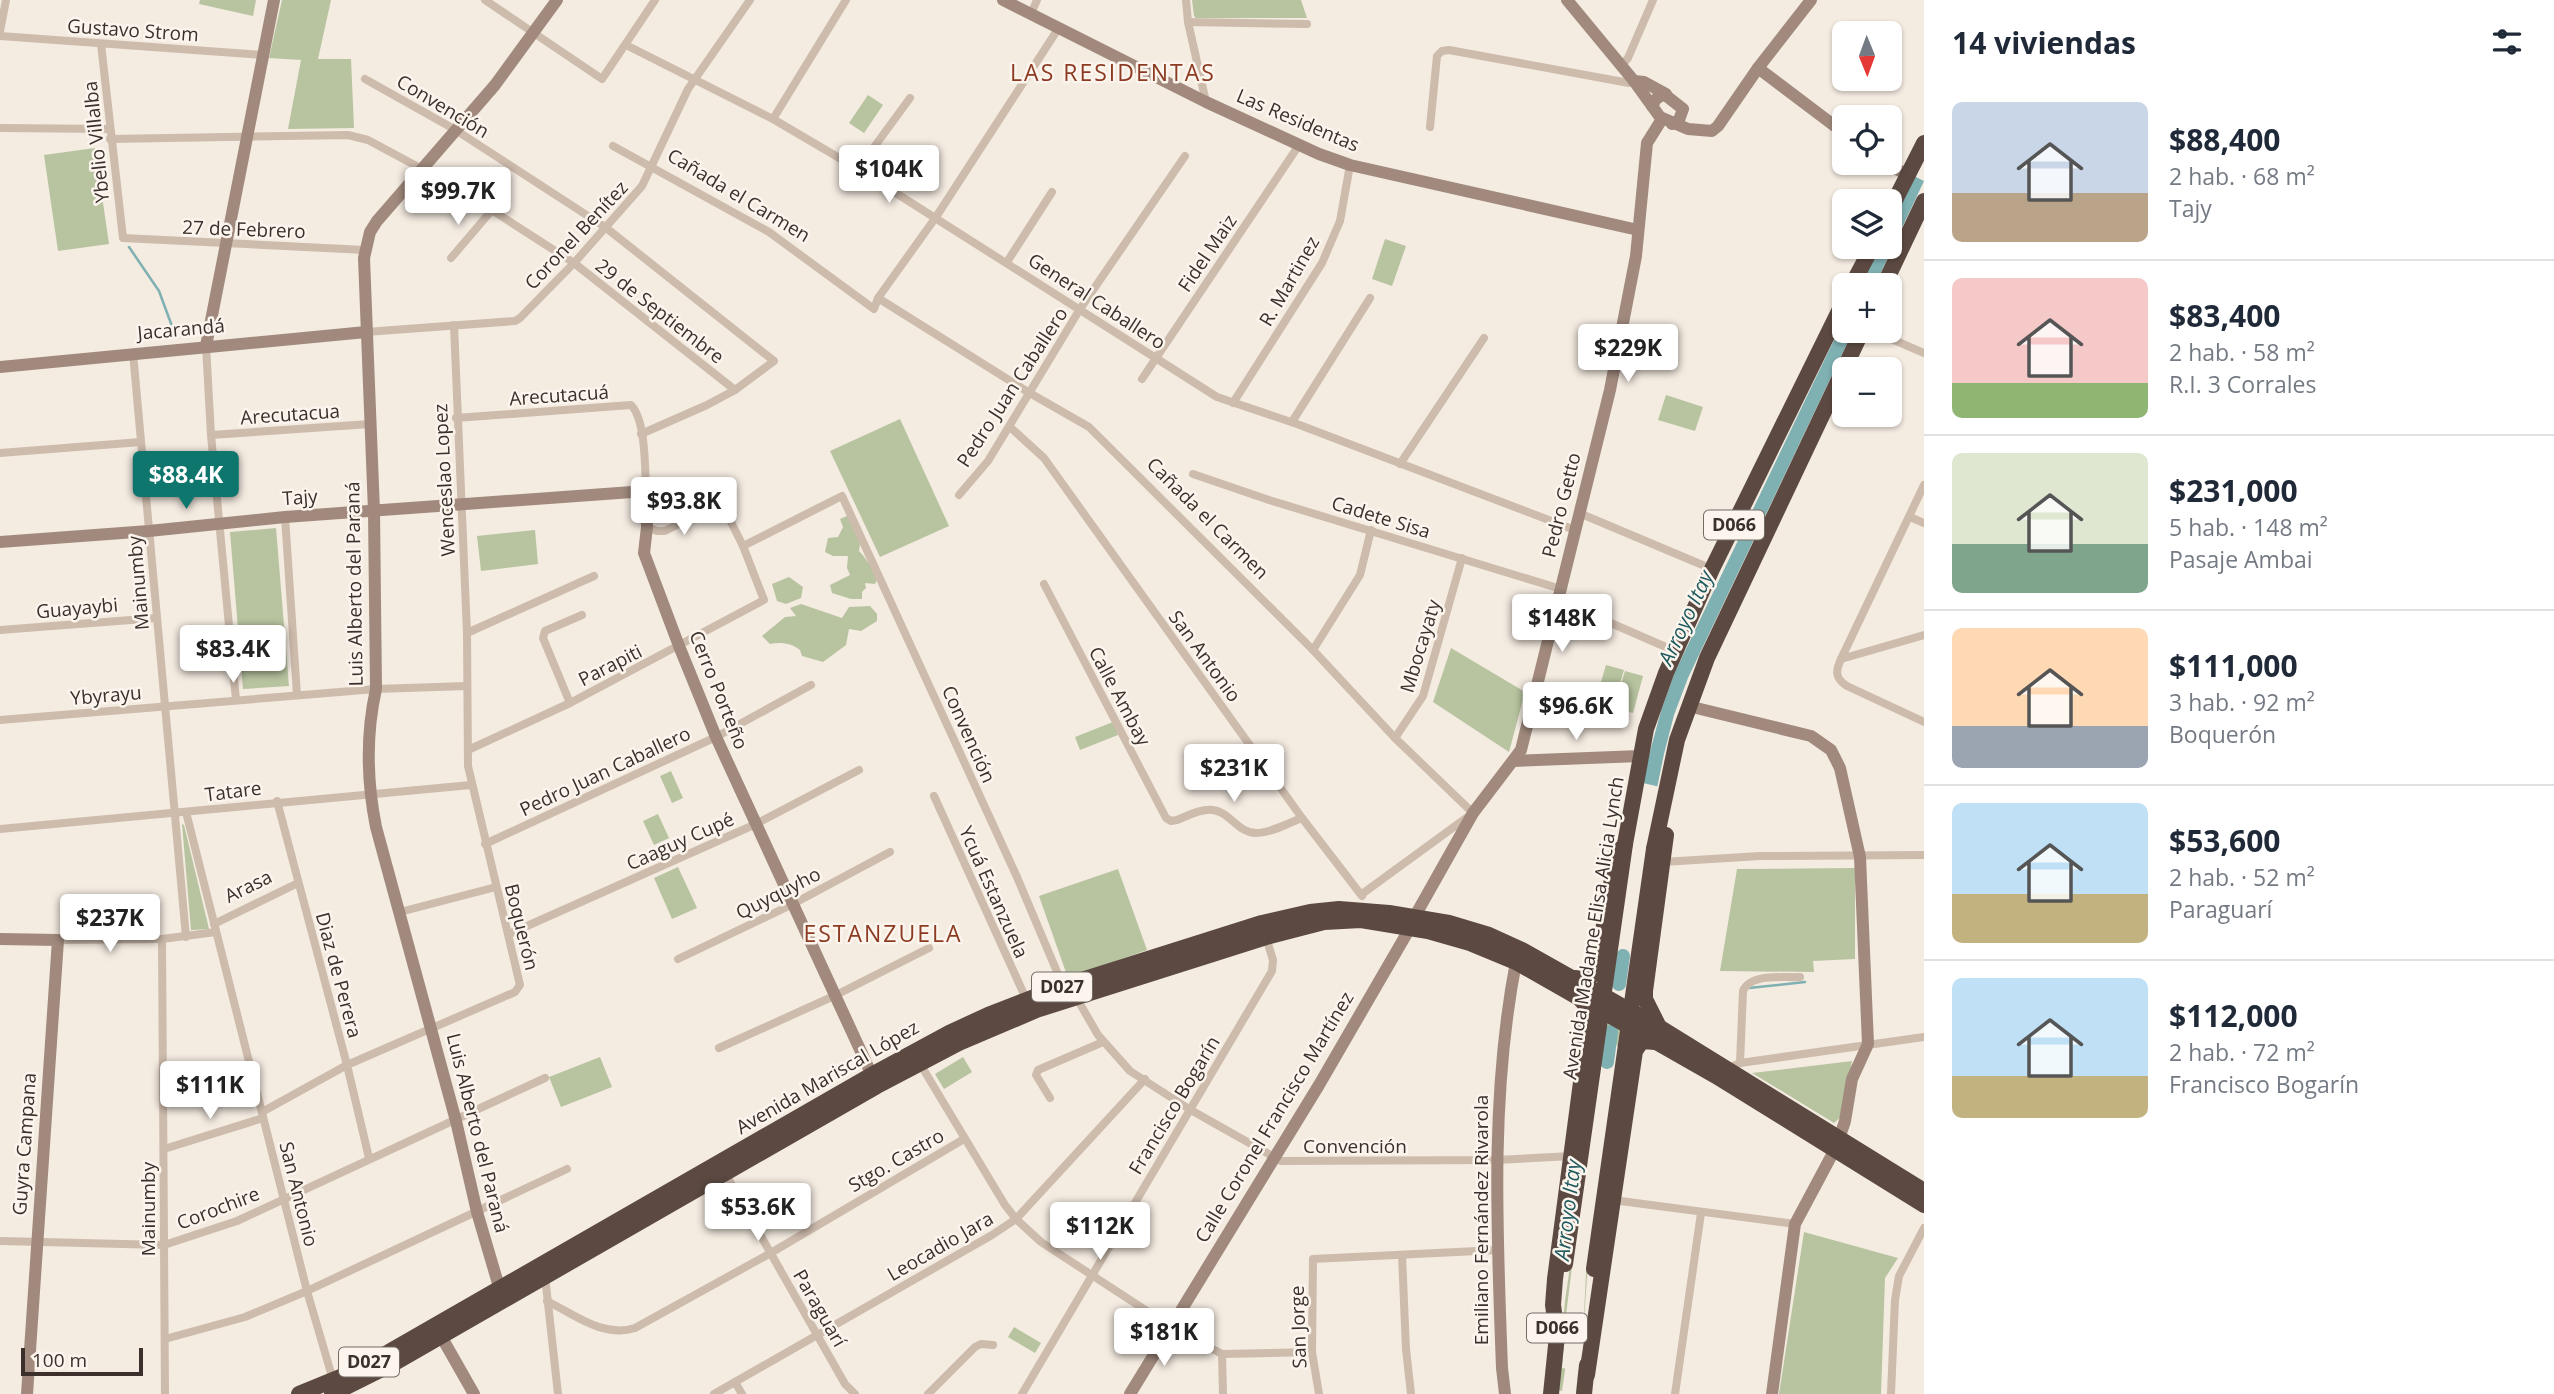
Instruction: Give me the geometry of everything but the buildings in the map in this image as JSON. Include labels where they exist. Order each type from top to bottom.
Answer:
[{"type":"highway","points":[[1902,191],[1917,168],[1924,143]]},
{"type":"highway","points":[[1890,273],[1924,201]]},
{"type":"highway","name":"Avenida Madame Elisa Alicia Lynch","points":[[1552,1394],[1565,1264],[1625,844],[1640,756],[1652,709],[1712,569],[1832,325]]},
{"type":"highway","name":"D066","points":[[1584,1394],[1594,1269],[1659,855],[1665,792],[1677,740],[1716,636],[1856,343]]},
{"type":"highway","points":[[1572,977],[1588,979],[1594,974],[1597,965],[1620,831],[1635,787]]},
{"type":"highway","points":[[1658,1035],[1645,999],[1645,991],[1659,855]]},
{"type":"highway","name":"Avenida Mariscal López","points":[[333,1387],[389,1352],[501,1294],[981,1018],[1063,986],[1262,923],[1310,912],[1339,909],[1361,902],[1413,922]]},
{"type":"highway","name":"Avenida Mariscal López","points":[[917,1057],[1076,997],[1266,937],[1324,922],[1343,920],[1413,922]]},
{"type":"highway","name":"D027","points":[[1413,922],[1449,923],[1507,942],[1572,977],[1610,1007]]},
{"type":"highway","name":"D027","points":[[1413,922],[1516,962],[1576,994],[1610,1007]]},
{"type":"highway","points":[[1557,1334],[1553,1305],[1555,1279],[1582,1084],[1587,1015],[1584,1001],[1576,994]]},
{"type":"highway","points":[[1610,1007],[1658,1035],[1716,1076],[1924,1191]]},
{"type":"highway","points":[[1587,1375],[1635,1051],[1642,1041],[1658,1035],[1733,1066],[1837,1145],[1924,1205]]},
{"type":"highway","name":"Avenida Mariscal López","points":[[299,1394],[333,1387],[396,1362],[441,1336],[501,1294],[545,1276],[722,1168]]},
{"type":"street","points":[[0,34],[6,0]]},
{"type":"street","points":[[236,700],[211,435],[206,346],[274,0]]},
{"type":"street","points":[[485,0],[602,79],[652,1]]},
{"type":"street","name":"Luis Alberto del Paraná","points":[[501,1294],[477,1212],[456,1121],[370,794],[370,715],[376,689],[374,511],[365,250],[370,232],[377,221],[454,129],[495,85],[557,0]]},
{"type":"street","name":"Coronel Benítez","points":[[366,332],[515,321],[520,318],[642,186],[694,81],[750,0]]},
{"type":"street","points":[[773,119],[846,0]]},
{"type":"street","name":"Las Residentas","points":[[1003,0],[1206,102],[1299,145],[1350,165],[1638,230]]},
{"type":"street","points":[[1031,14],[1037,0]]},
{"type":"street","points":[[1186,0],[1188,22],[1206,102]]},
{"type":"street","points":[[1567,0],[1667,121],[1688,129],[1702,130],[1716,129],[1758,68],[1811,0]]},
{"type":"street","points":[[1621,66],[1628,58],[1653,0]]},
{"type":"street","points":[[1188,22],[1307,24]]},
{"type":"street","points":[[878,299],[936,217],[1058,29]]},
{"type":"street","name":"Gustavo Strom","points":[[0,34],[263,55]]},
{"type":"street","name":"Ybelio Villalba","points":[[101,44],[122,237]]},
{"type":"street","name":"General Caballero","points":[[626,45],[773,119],[858,169],[1217,397],[1292,422],[1575,530]]},
{"type":"street","points":[[1430,127],[1437,56],[1442,51],[1449,50],[1629,83],[1644,82],[1666,94],[1683,108],[1702,130]]},
{"type":"street","points":[[1758,68],[1832,124]]},
{"type":"street","name":"Convención","points":[[365,79],[454,129],[605,227],[774,361],[736,390]]},
{"type":"street","points":[[1652,106],[1656,99],[1666,94]]},
{"type":"street","points":[[858,169],[910,98]]},
{"type":"street","name":"Pedro Getto","points":[[1413,922],[1473,813],[1521,750],[1610,390],[1631,285],[1647,144],[1667,121],[1679,120],[1683,108]]},
{"type":"street","name":"29 de Septiembre","points":[[0,128],[246,137],[348,135],[368,140],[424,168],[573,263],[736,390]]},
{"type":"street","name":"Cañada el Carmen","points":[[613,145],[769,232],[874,309],[878,299],[1089,427],[1313,650],[1395,738],[1473,813]]},
{"type":"street","name":"Fidel Maiz","points":[[1142,379],[1299,145]]},
{"type":"street","name":"Pedro Juan Caballero","points":[[959,495],[988,461],[1080,309],[1185,156]]},
{"type":"street","name":"R. Martinez","points":[[1233,403],[1322,262],[1340,221],[1350,165]]},
{"type":"street","points":[[1007,262],[1052,192]]},
{"type":"street","points":[[451,258],[492,210]]},
{"type":"street","name":"27 de Febrero","points":[[122,237],[365,250]]},
{"type":"street","points":[[1292,422],[1370,298]]},
{"type":"street","name":"Wenceslao Lopez","points":[[454,325],[467,634]]},
{"type":"street","name":"Jacarandá","points":[[0,367],[366,332]]},
{"type":"street","points":[[1400,464],[1484,338]]},
{"type":"street","points":[[1901,343],[1924,353]]},
{"type":"street","name":"Mainumby","points":[[133,353],[186,937]]},
{"type":"street","points":[[642,434],[736,390]]},
{"type":"street","name":"Arecutacuá","points":[[456,418],[631,405],[635,408],[642,434]]},
{"type":"street","name":"Arecutacua","points":[[211,435],[370,424]]},
{"type":"street","name":"San Antonio","points":[[1010,426],[1044,458],[1361,902]]},
{"type":"street","name":"Cerro Porteño","points":[[642,434],[647,527],[643,553],[716,737],[791,905],[874,1080]]},
{"type":"street","points":[[0,453],[141,442]]},
{"type":"street","name":"Cadete Sisa","points":[[1193,474],[1269,500],[1462,558],[1560,594],[1675,651]]},
{"type":"street","points":[[1924,485],[1841,659],[1837,674],[1842,682],[1924,722]]},
{"type":"street","name":"Tajy","points":[[0,542],[285,517],[646,491]]},
{"type":"street","name":"Convención","points":[[743,546],[842,496],[1017,877],[1063,986]]},
{"type":"street","points":[[647,527],[665,531],[721,502],[743,546]]},
{"type":"street","points":[[1579,513],[1712,569]]},
{"type":"street","points":[[285,517],[297,695]]},
{"type":"street","points":[[1910,517],[1924,523]]},
{"type":"street","points":[[1313,650],[1360,575],[1371,530]]},
{"type":"street","name":"Parapiti","points":[[468,750],[570,703],[763,601],[743,546]]},
{"type":"street","name":"Mbocayaty","points":[[1395,738],[1423,696],[1462,558]]},
{"type":"street","points":[[467,634],[594,576]]},
{"type":"street","name":"Calle Ambay","points":[[1044,584],[1166,818],[1171,821],[1213,810],[1223,814],[1243,830],[1254,834],[1302,818]]},
{"type":"street","points":[[570,703],[543,638],[545,631],[583,615]]},
{"type":"street","name":"Guayaybi","points":[[0,630],[157,618]]},
{"type":"street","name":"Boquerón","points":[[164,1149],[263,1115],[347,1065],[515,992],[520,985],[471,785],[467,634]]},
{"type":"street","points":[[1841,659],[1924,635]]},
{"type":"street","name":"Pedro Juan Caballero","points":[[485,844],[716,737],[811,685]]},
{"type":"street","name":"Ybyrayu","points":[[0,720],[376,689],[467,686]]},
{"type":"street","points":[[1688,706],[1811,736],[1826,745],[1840,768],[1860,857],[1868,1044],[1852,1079],[1845,1121],[1837,1145],[1795,1224],[1772,1394]]},
{"type":"street","points":[[1513,761],[1640,756]]},
{"type":"street","name":"Caaguy Cupé","points":[[509,933],[756,824],[859,769]]},
{"type":"street","name":"Tatare","points":[[0,829],[277,801],[471,785]]},
{"type":"street","name":"Ycuá Estanzuela","points":[[934,796],[1027,1001]]},
{"type":"street","name":"Diaz de Perera","points":[[277,801],[369,1158]]},
{"type":"street","name":"San Antonio","points":[[186,812],[333,1387]]},
{"type":"street","points":[[1361,902],[1473,813]]},
{"type":"street","name":"Quyquyho","points":[[678,959],[791,905],[890,852]]},
{"type":"street","points":[[1659,855],[1924,855]]},
{"type":"street","name":"Arasa","points":[[0,939],[186,937],[215,928],[299,883]]},
{"type":"street","points":[[400,912],[496,887]]},
{"type":"street","name":"Calle Coronel Francisco Martínez","points":[[1130,1394],[1319,1085],[1413,922]]},
{"type":"street","name":"Francisco Bogarín","points":[[1022,1394],[1272,971],[1273,960],[1266,937]]},
{"type":"street","name":"Mainumby","points":[[162,939],[165,1394]]},
{"type":"street","name":"Guyra Campana","points":[[27,1394],[58,940]]},
{"type":"street","points":[[719,1048],[834,996],[929,948]]},
{"type":"street","name":"Emiliano Fernández Rivarola","points":[[1506,1394],[1502,1368],[1496,1160],[1500,1070],[1516,962]]},
{"type":"street","points":[[1800,977],[1753,980],[1746,984],[1733,1066],[1924,1037]]},
{"type":"street","name":"Convención","points":[[1076,997],[1103,1042],[1130,1071],[1273,1158],[1286,1162],[1496,1160],[1572,1156]]},
{"type":"street","points":[[1050,1098],[1036,1075],[1038,1070],[1103,1042]]},
{"type":"street","points":[[917,1057],[964,1139],[1016,1219],[1041,1242],[1170,1326],[1222,1354],[1312,1352]]},
{"type":"street","name":"Corochire","points":[[0,1241],[164,1245],[237,1221],[545,1078]]},
{"type":"street","name":"Leocadio Jara","points":[[714,1394],[1016,1219],[1145,1079]]},
{"type":"street","name":"Stgo. Castro","points":[[547,1301],[606,1331],[621,1332],[654,1318],[769,1254],[964,1139]]},
{"type":"street","name":"Paraguarí","points":[[722,1168],[845,1384],[855,1394]]},
{"type":"street","points":[[165,1339],[245,1317],[307,1291],[567,1169]]},
{"type":"street","points":[[1613,1200],[1795,1224]]},
{"type":"street","points":[[1675,1394],[1701,1213]]},
{"type":"street","points":[[1891,1394],[1895,1300],[1899,1276],[1924,1228]]},
{"type":"street","points":[[1410,1394],[1402,1255],[1498,1250]]},
{"type":"street","name":"San Jorge","points":[[1319,1394],[1312,1352],[1313,1259],[1402,1255]]},
{"type":"street","points":[[545,1276],[558,1394]]},
{"type":"street","points":[[441,1336],[474,1394]]},
{"type":"street","points":[[928,1394],[975,1347],[981,1343],[993,1345]]},
{"type":"street","points":[[1222,1354],[1223,1394]]},
{"type":"street","points":[[735,1382],[742,1394]]},
{"type":"green space","points":[[200,0],[256,0],[253,16],[199,4]]},
{"type":"green space","points":[[282,0],[331,0],[318,59],[351,59],[354,128],[288,129],[301,60],[269,58]]},
{"type":"green space","points":[[1192,0],[1301,0],[1307,18],[1196,18]]},
{"type":"green space","points":[[868,95],[883,105],[864,133],[849,123]]},
{"type":"green space","points":[[95,148],[109,244],[58,251],[44,155]]},
{"type":"green space","points":[[1385,239],[1406,246],[1392,286],[1372,279]]},
{"type":"green space","points":[[1666,395],[1703,407],[1695,431],[1658,420]]},
{"type":"green space","points":[[900,419],[949,526],[880,557],[830,451]]},
{"type":"green space","points":[[853,517],[860,544],[859,551],[880,573],[875,584],[865,583],[862,599],[851,599],[832,593],[830,585],[850,575],[847,568],[848,556],[833,556],[825,552],[828,538],[838,537],[843,527],[840,519]]},
{"type":"green space","points":[[276,528],[289,686],[243,689],[230,532]]},
{"type":"green space","points":[[535,530],[538,564],[481,571],[477,536]]},
{"type":"green space","points":[[789,577],[803,587],[801,598],[786,604],[777,601],[772,584]]},
{"type":"green space","points":[[801,604],[842,618],[849,607],[870,606],[877,614],[877,621],[861,631],[849,629],[846,645],[823,662],[802,656],[800,650],[789,644],[770,644],[762,636],[785,617],[796,616],[790,608]]},
{"type":"green space","points":[[1451,648],[1525,692],[1509,752],[1433,702]]},
{"type":"green space","points":[[1606,665],[1624,670],[1613,707],[1595,702]]},
{"type":"green space","points":[[1625,671],[1643,676],[1633,713],[1614,708]]},
{"type":"green space","points":[[1113,722],[1118,735],[1080,750],[1075,737]]},
{"type":"green space","points":[[671,771],[683,798],[672,803],[660,776]]},
{"type":"green space","points":[[658,814],[669,838],[654,845],[643,821]]},
{"type":"green space","points":[[182,824],[184,825],[209,929],[191,930]]},
{"type":"green space","points":[[678,867],[697,908],[672,919],[654,878]]},
{"type":"green space","points":[[1855,868],[1855,959],[1813,961],[1814,972],[1720,971],[1737,869]]},
{"type":"green space","points":[[1118,869],[1147,950],[1068,978],[1039,896]]},
{"type":"green space","points":[[1606,1017],[1622,1027],[1587,1277],[1579,1392],[1576,1392],[1579,1363],[1567,1356],[1562,1391],[1557,1390],[1565,1301]]},
{"type":"green space","points":[[600,1057],[612,1087],[561,1107],[549,1077]]},
{"type":"green space","points":[[963,1057],[972,1072],[944,1089],[935,1074]]},
{"type":"green space","points":[[1852,1061],[1842,1116],[1834,1123],[1752,1073]]},
{"type":"green space","points":[[1804,1232],[1898,1258],[1885,1278],[1881,1394],[1779,1394]]},
{"type":"green space","points":[[1014,1327],[1041,1343],[1035,1353],[1008,1337]]},
{"type":"water","points":[[1914,176],[1924,181],[1902,228],[1902,200]]},
{"type":"water","points":[[1873,259],[1887,259],[1881,273],[1867,273]]},
{"type":"water","points":[[1833,343],[1847,343],[1841,357],[1832,357],[1832,375],[1688,678],[1674,715],[1649,827],[1626,878],[1645,770],[1674,674]]},
{"type":"pier","points":[[1639,782],[1660,787],[1628,980],[1611,977]]},
{"type":"pier","points":[[1605,1039],[1618,1048],[1586,1274],[1581,1371],[1562,1368],[1581,1194]]},
{"type":"waterway","points":[[129,247],[159,291],[176,337]]},
{"type":"waterway","name":"Arroyo Itay","points":[[1619,984],[1623,956]]},
{"type":"waterway","points":[[1749,988],[1805,982]]},
{"type":"waterway","name":"Arroyo Itay","points":[[1607,1062],[1611,1032]]},
{"type":"district","name":"LAS RESIDENTAS","points":[[1113,73]]},
{"type":"district","name":"ESTANZUELA","points":[[883,934]]}]
